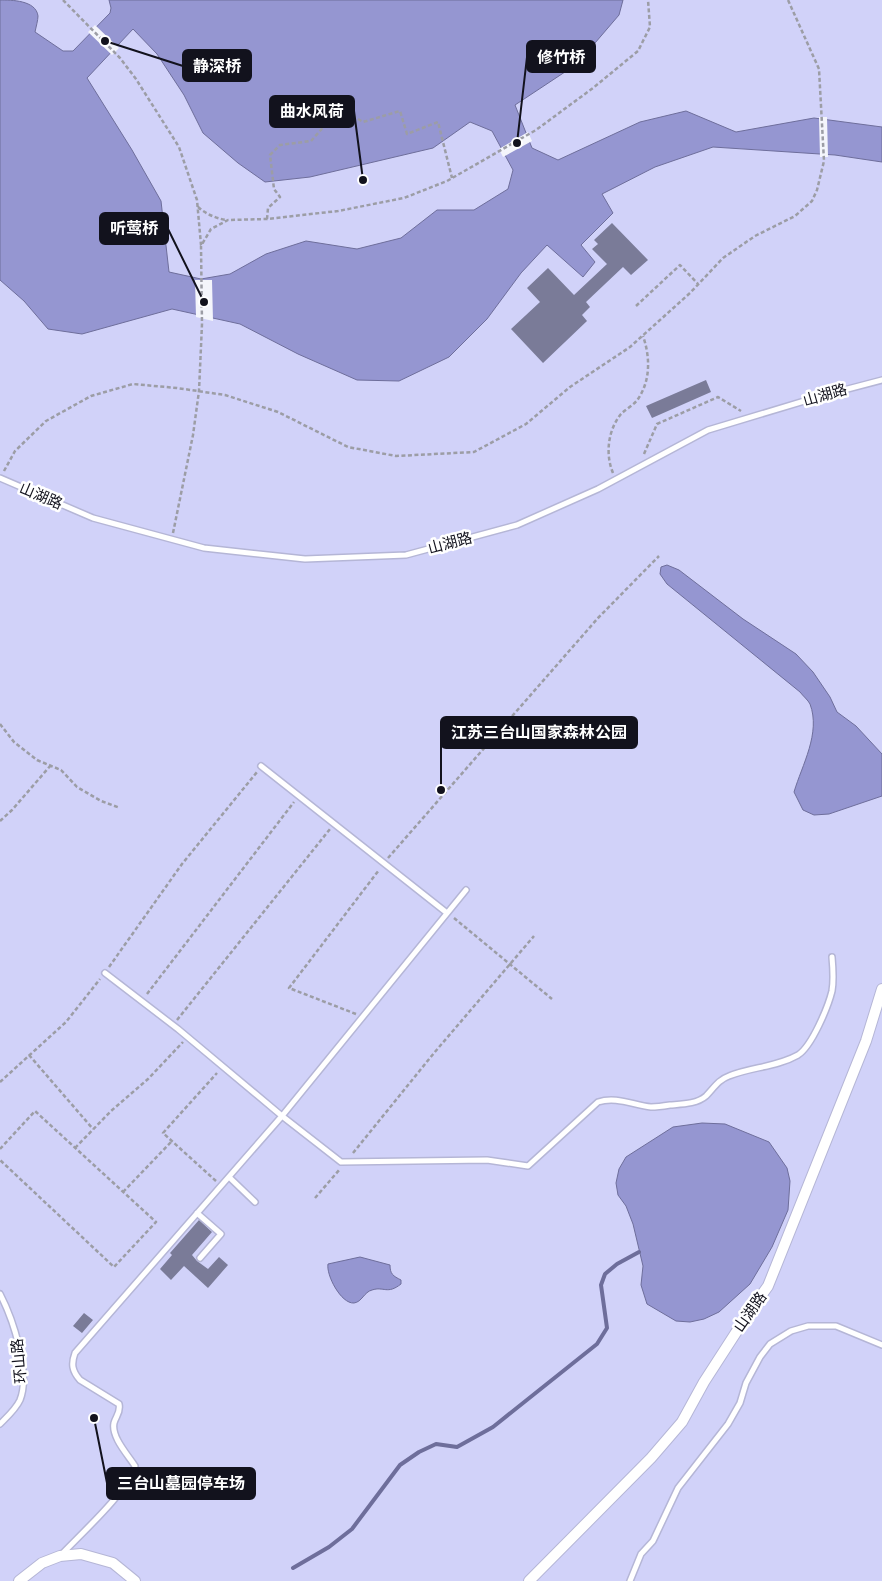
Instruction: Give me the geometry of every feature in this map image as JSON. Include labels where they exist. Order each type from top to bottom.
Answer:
[{"type":"street","name":"山湖路","points":[[529,1581],[651,1458],[682,1422],[704,1382],[768,1286],[866,1041],[882,988]]},
{"type":"street","points":[[19,1581],[42,1563],[60,1556],[82,1554],[113,1563],[135,1581]]},
{"type":"lane","name":"山湖路","points":[[0,479],[93,518],[204,548],[305,559],[406,555],[516,524],[616,480],[708,430],[882,380]]},
{"type":"lane","points":[[261,766],[447,913]]},
{"type":"lane","points":[[60,1556],[124,1488],[134,1473],[136,1466],[114,1430],[114,1423],[120,1410],[119,1404],[75,1375],[72,1366],[75,1353],[282,1116],[466,890]]},
{"type":"lane","points":[[105,973],[188,1037],[282,1116],[341,1162],[487,1160],[528,1166],[598,1102],[613,1099],[652,1107],[693,1102],[706,1096],[719,1080],[748,1070],[778,1064],[799,1054],[806,1048],[819,1025],[832,992],[834,972],[832,957]]},
{"type":"lane","points":[[229,1177],[255,1202]]},
{"type":"lane","points":[[197,1213],[221,1234],[200,1258]]},
{"type":"lane","name":"环山路","points":[[0,1294],[17,1334],[23,1380],[20,1400],[0,1424]]},
{"type":"lane","points":[[630,1581],[642,1554],[653,1541],[678,1488],[728,1424],[740,1403],[751,1374],[770,1344],[791,1330],[808,1326],[836,1326],[882,1346]]},
{"type":"path","points":[[63,0],[118,56],[136,79],[179,147],[197,200],[201,246],[202,324],[199,391],[193,435],[172,539]]},
{"type":"path","points":[[197,206],[215,218],[228,220],[267,219],[338,211],[404,198],[452,178],[536,130],[593,88],[638,51],[650,27],[648,0]]},
{"type":"path","points":[[0,479],[15,451],[46,421],[90,396],[133,384],[225,395],[278,412],[348,447],[396,456],[474,452],[526,424],[570,387],[630,347],[723,258],[755,236],[794,216],[812,201],[818,190],[824,162],[819,69],[788,0]]},
{"type":"path","points":[[267,219],[268,208],[280,198],[274,189],[270,155],[280,145],[311,141],[326,123],[342,114],[353,116],[363,122],[400,112],[407,134],[438,122],[452,178]]},
{"type":"path","points":[[201,246],[211,229],[228,220]]},
{"type":"path","points":[[636,306],[680,265],[698,284]]},
{"type":"path","points":[[616,480],[609,464],[610,436],[620,415],[637,400],[646,382],[647,348],[643,336]]},
{"type":"path","points":[[638,468],[657,424],[718,397],[751,417]]},
{"type":"path","points":[[362,1017],[289,988],[384,863],[598,618],[660,556]]},
{"type":"path","points":[[0,724],[14,742],[37,760],[61,770],[77,787],[101,801],[120,808]]},
{"type":"path","points":[[0,821],[51,765]]},
{"type":"path","points":[[0,1082],[66,1022],[105,973],[182,864],[261,766]]},
{"type":"path","points":[[141,1001],[299,796]]},
{"type":"path","points":[[173,1025],[334,823]]},
{"type":"path","points":[[447,913],[552,999]]},
{"type":"path","points":[[315,1198],[347,1162],[434,1053],[534,936]]},
{"type":"path","points":[[75,1148],[110,1111],[148,1079],[188,1037]]},
{"type":"path","points":[[29,1056],[93,1129]]},
{"type":"path","points":[[221,1185],[163,1133],[223,1067]]},
{"type":"path","points":[[0,1150],[35,1111],[156,1222],[114,1267],[0,1160]]},
{"type":"path","points":[[123,1192],[172,1141]]},
{"type":"shaded area","points":[[0,0],[882,0],[882,1581],[0,1581]]},
{"type":"shaded area","points":[[0,0],[22,2],[33,7],[38,16],[35,32],[63,51],[73,51],[110,13],[109,0],[623,0],[619,15],[577,64],[515,105],[532,148],[558,160],[640,122],[686,111],[736,132],[814,118],[882,127],[882,162],[835,155],[713,147],[655,167],[602,194],[613,213],[581,245],[595,262],[583,277],[547,245],[521,273],[487,319],[449,357],[399,381],[357,380],[298,354],[240,324],[172,309],[82,334],[48,329],[24,301],[0,280]],"holes":[[[133,29],[157,54],[184,95],[203,133],[238,163],[265,182],[310,177],[433,148],[470,122],[492,131],[513,170],[508,189],[474,210],[437,210],[401,238],[357,249],[306,241],[266,254],[230,274],[201,279],[169,272],[161,201],[87,78]]]},
{"type":"shaded area","points":[[667,565],[679,570],[743,619],[796,654],[813,672],[830,697],[837,712],[856,726],[882,754],[882,796],[829,814],[814,815],[803,810],[794,792],[812,737],[813,715],[810,704],[800,692],[667,584],[660,574],[661,567]]},
{"type":"shaded area","points":[[702,1123],[725,1124],[769,1142],[787,1168],[790,1181],[788,1210],[772,1247],[750,1284],[719,1312],[704,1319],[690,1322],[676,1321],[647,1304],[641,1285],[643,1266],[633,1224],[626,1206],[618,1195],[616,1183],[619,1169],[626,1157],[673,1127]]},
{"type":"shaded area","points":[[360,1257],[390,1265],[391,1273],[401,1280],[401,1284],[389,1290],[376,1289],[369,1291],[359,1301],[354,1303],[344,1299],[335,1288],[329,1275],[328,1264]]},
{"type":"pier","points":[[95,25],[119,48],[112,55],[88,32]]},
{"type":"pier","points":[[819,117],[827,117],[828,157],[820,157]]},
{"type":"pier","points":[[528,132],[532,141],[503,157],[499,149]]},
{"type":"pier","points":[[195,280],[212,280],[213,321],[196,317]]},
{"type":"building","points":[[612,223],[648,260],[631,275],[623,267],[586,302],[590,307],[582,315],[587,321],[543,363],[511,329],[540,302],[527,288],[548,268],[574,295],[607,264],[592,249],[598,244],[594,240]]},
{"type":"building","points":[[706,380],[711,392],[652,418],[646,406]]},
{"type":"building","points":[[199,1220],[212,1232],[192,1255],[208,1269],[219,1257],[228,1265],[208,1288],[184,1266],[171,1280],[160,1269],[172,1255],[170,1253]]},
{"type":"building","points":[[84,1313],[93,1320],[82,1333],[73,1326]]},
{"type":"waterway","points":[[293,1568],[329,1547],[352,1529],[400,1465],[419,1452],[436,1444],[457,1447],[493,1427],[597,1344],[607,1328],[601,1285],[605,1274],[617,1264],[639,1252]]},
{"type":"place","name":"静深桥","points":[[105,41]]},
{"type":"place","name":"修竹桥","points":[[517,143]]},
{"type":"place","name":"曲水风荷","points":[[363,180]]},
{"type":"place","name":"听莺桥","points":[[204,302]]},
{"type":"place","name":"江苏三台山国家森林公园","points":[[441,790]]},
{"type":"place","name":"三台山墓园停车场","points":[[94,1418]]}]
